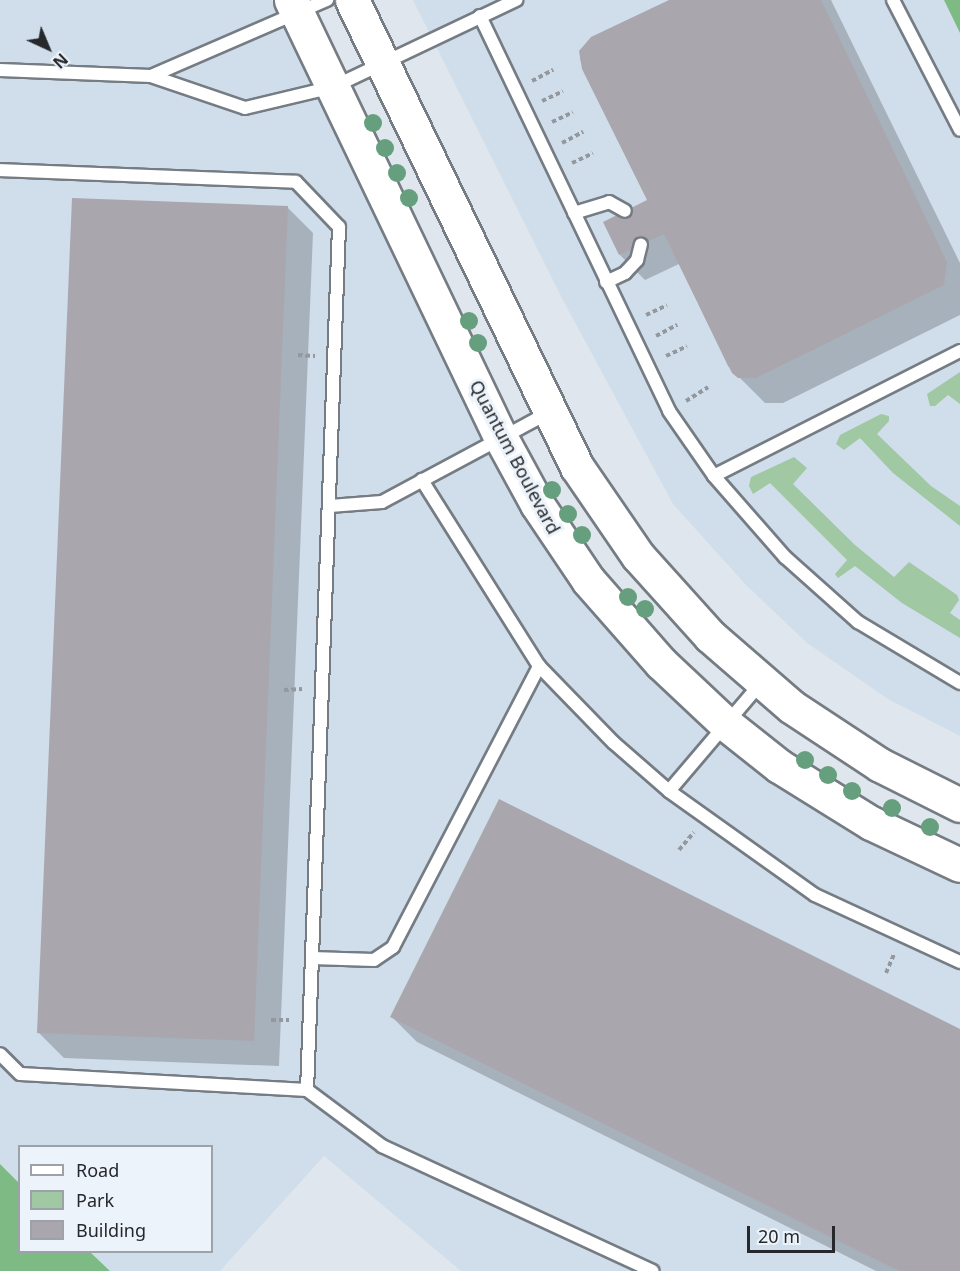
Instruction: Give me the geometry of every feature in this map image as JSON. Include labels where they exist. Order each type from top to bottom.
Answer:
[{"type":"street","points":[[352,0],[577,467],[638,556],[710,636],[761,682],[872,760],[960,805]]},
{"type":"street","name":"Quantum Boulevard","points":[[294,7],[501,438],[537,504],[588,580],[660,663],[726,724],[823,795],[919,848],[960,865]]},
{"type":"lane","points":[[151,76],[294,7],[327,0]]},
{"type":"lane","points":[[0,70],[151,76],[245,108],[333,87],[516,0]]},
{"type":"lane","points":[[893,0],[960,130]]},
{"type":"lane","points":[[480,16],[669,411],[714,476],[785,557],[858,622],[960,683]]},
{"type":"lane","points":[[0,171],[296,182],[339,227],[308,1090]]},
{"type":"lane","points":[[574,213],[609,202],[625,211]]},
{"type":"lane","points":[[606,282],[625,273],[637,260],[641,244]]},
{"type":"lane","points":[[714,476],[960,351]]},
{"type":"lane","points":[[330,506],[382,502],[549,412]]},
{"type":"lane","points":[[422,480],[539,666],[614,743],[669,791],[815,895],[960,962]]},
{"type":"lane","points":[[312,958],[374,960],[393,947],[539,666]]},
{"type":"lane","points":[[669,791],[761,682]]},
{"type":"lane","points":[[0,1054],[20,1074],[308,1090],[382,1146],[653,1271]]},
{"type":"path","points":[[531,81],[553,70]]},
{"type":"path","points":[[541,102],[563,92]]},
{"type":"path","points":[[551,122],[573,112]]},
{"type":"path","points":[[561,143],[583,132]]},
{"type":"path","points":[[571,163],[593,153]]},
{"type":"path","points":[[645,316],[667,305]]},
{"type":"path","points":[[655,337],[677,326]]},
{"type":"path","points":[[665,357],[687,346]]},
{"type":"path","points":[[298,355],[318,356]]},
{"type":"path","points":[[687,400],[708,387]]},
{"type":"path","points":[[284,690],[305,689]]},
{"type":"path","points":[[679,850],[692,834]]},
{"type":"path","points":[[886,973],[894,953]]},
{"type":"path","points":[[271,1020],[293,1020]]},
{"type":"shaded area","points":[[0,0],[272,0],[504,480],[585,602],[693,718],[749,763],[854,832],[921,867],[960,882],[960,1271],[461,1271],[324,1156],[220,1271],[110,1271],[91,1253],[213,1253],[213,1145],[18,1145],[18,1182],[0,1164]]},
{"type":"shaded area","points":[[413,0],[960,0],[960,736],[888,699],[807,643],[746,585],[673,504],[565,304]]},
{"type":"green space","points":[[944,0],[960,0],[960,33]]},
{"type":"green space","points":[[960,372],[960,404],[948,395],[935,406],[930,406],[927,394]]},
{"type":"green space","points":[[881,414],[889,416],[889,421],[877,434],[931,486],[960,506],[960,526],[893,473],[860,438],[844,450],[836,444],[840,435]]},
{"type":"green space","points":[[794,457],[807,468],[793,484],[855,545],[894,577],[909,562],[957,595],[959,600],[950,613],[960,620],[960,638],[902,603],[855,566],[838,578],[835,574],[847,560],[770,483],[753,494],[749,486],[751,477]]},
{"type":"green space","points":[[0,1164],[18,1182],[18,1253],[91,1253],[110,1271],[0,1271]]},
{"type":"building","points":[[669,0],[821,0],[947,262],[944,285],[756,378],[738,378],[732,373],[664,234],[619,255],[603,222],[647,200],[582,69],[579,51],[591,37]]},
{"type":"building","points":[[72,198],[288,206],[254,1041],[37,1033]]},
{"type":"building","points":[[499,799],[960,1029],[960,1271],[899,1271],[390,1017]]}]
